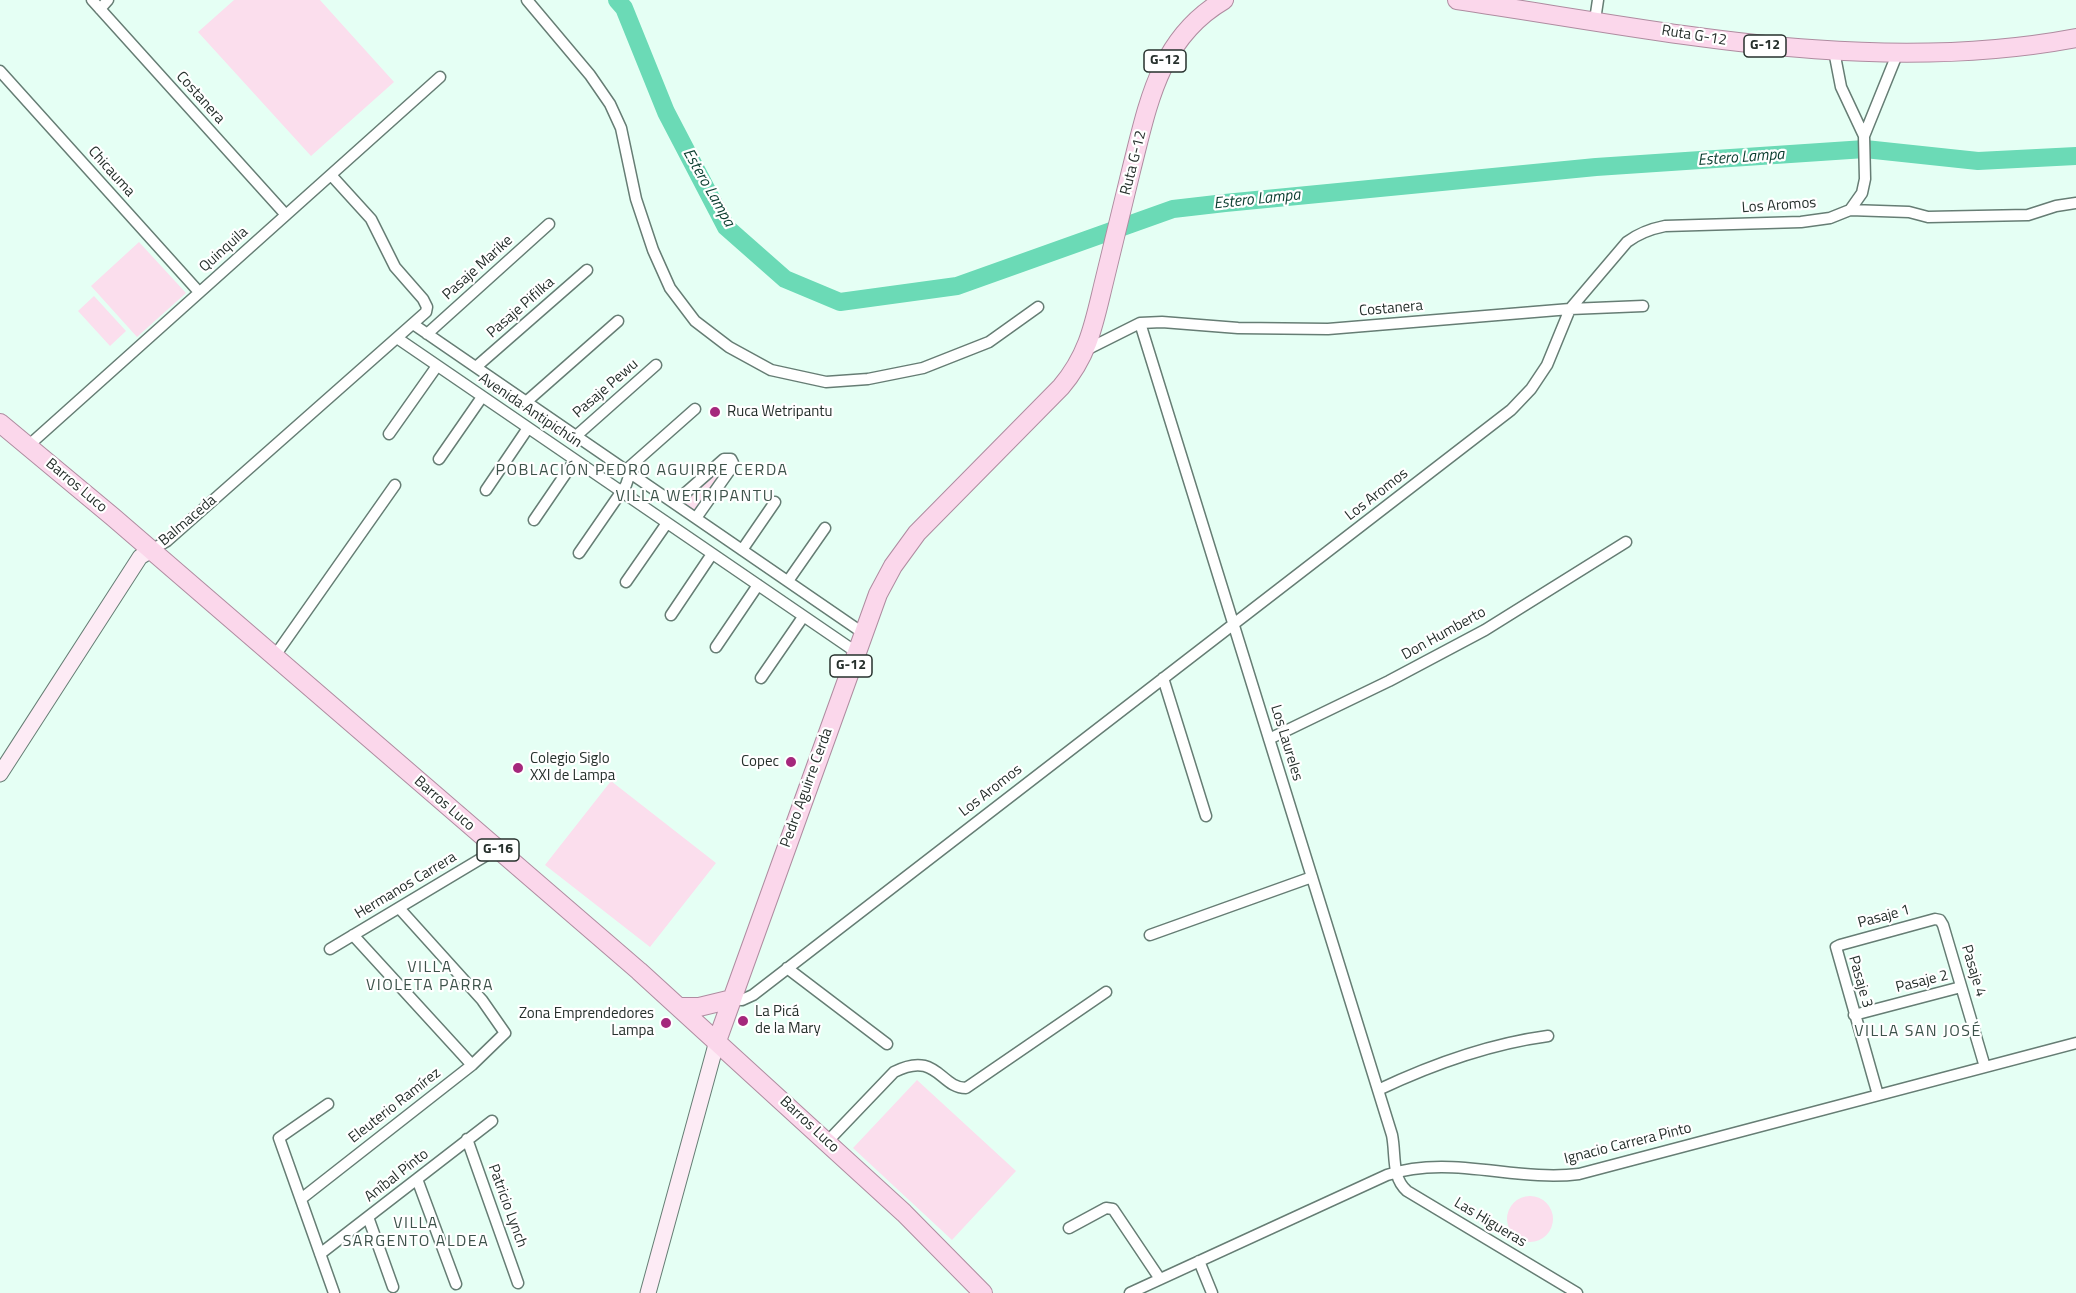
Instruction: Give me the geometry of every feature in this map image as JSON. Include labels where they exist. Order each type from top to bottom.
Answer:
[{"type":"main road","name":"Ruta G-12","points":[[1086,350],[1096,319],[1152,93],[1172,50],[1194,22],[1224,0]]},
{"type":"main road","name":"Ruta G-12","points":[[1456,0],[1742,44],[1834,51],[1898,52],[1992,49],[2076,38]]},
{"type":"main road","name":"Pedro Aguirre Cerda","points":[[717,1041],[878,594],[908,544],[1061,387],[1086,350]]},
{"type":"main road","name":"Barros Luco","points":[[0,424],[151,550],[679,1007],[921,1229],[982,1293]]},
{"type":"main road","points":[[679,1007],[699,1007],[732,999]]},
{"type":"street","points":[[96,4],[108,0]]},
{"type":"street","points":[[526,0],[590,75],[610,104],[621,128],[636,199],[653,250],[670,288],[695,321],[729,347],[771,370],[826,382],[868,379],[923,368],[989,342],[1038,307]]},
{"type":"street","points":[[1594,20],[1598,0]]},
{"type":"street","name":"Costanera","points":[[96,4],[286,215]]},
{"type":"street","points":[[1834,51],[1841,87],[1864,136]]},
{"type":"street","points":[[1850,210],[1862,193],[1865,179],[1864,136],[1898,52]]},
{"type":"street","name":"Chicauma","points":[[0,71],[199,292]]},
{"type":"street","name":"Quinquila","points":[[28,446],[440,77]]},
{"type":"street","name":"Balmaceda","points":[[0,774],[140,557],[167,541],[425,314],[427,310],[423,300],[391,261],[371,219],[331,175]]},
{"type":"street","name":"Los Aromos","points":[[732,999],[741,1000],[749,997],[1511,410],[1531,389],[1547,365],[1570,309],[1627,242],[1650,229],[1665,226],[1801,222],[1830,218],[1850,210],[1909,212],[1928,217],[2028,215],[2056,206],[2076,203]]},
{"type":"street","name":"Pasaje Marike","points":[[431,337],[549,224]]},
{"type":"street","name":"Pasaje Pifilka","points":[[476,368],[587,270]]},
{"type":"street","name":"Costanera","points":[[1140,323],[1162,322],[1238,328],[1328,329],[1570,309],[1643,306]]},
{"type":"street","points":[[526,402],[618,321]]},
{"type":"street","points":[[1086,350],[1140,323]]},
{"type":"street","name":"Los Laureles","points":[[1140,323],[1269,739],[1308,879],[1395,1145],[1395,1172]]},
{"type":"street","name":"Avenida Antipichún","points":[[413,324],[863,633]]},
{"type":"street","points":[[423,356],[431,337]]},
{"type":"street","name":"Avenida Antipichún","points":[[397,338],[856,652]]},
{"type":"street","name":"Pasaje Pewu","points":[[576,436],[656,365]]},
{"type":"street","points":[[389,434],[437,366]]},
{"type":"street","points":[[440,459],[482,397]]},
{"type":"street","points":[[579,553],[627,482],[628,472],[695,409]]},
{"type":"street","points":[[486,490],[528,428]]},
{"type":"street","points":[[674,503],[724,459],[731,459],[732,467],[696,518]]},
{"type":"street","points":[[534,520],[575,460]]},
{"type":"street","points":[[632,499],[634,489],[643,482]]},
{"type":"street","points":[[274,657],[395,485]]},
{"type":"street","points":[[742,550],[775,502]]},
{"type":"street","points":[[626,582],[667,523]]},
{"type":"street","points":[[788,582],[825,528]]},
{"type":"street","name":"Don Humberto","points":[[1269,739],[1389,681],[1485,630],[1626,542]]},
{"type":"street","points":[[671,615],[712,554]]},
{"type":"street","points":[[716,647],[758,585]]},
{"type":"street","points":[[761,678],[808,620],[823,606]]},
{"type":"street","points":[[1163,678],[1206,816]]},
{"type":"street","name":"Hermanos Carrera","points":[[330,949],[497,849]]},
{"type":"street","points":[[1150,935],[1308,879]]},
{"type":"street","name":"Eleuterio Ramírez","points":[[301,1199],[472,1065],[504,1033],[482,1000],[399,908]]},
{"type":"street","name":"Pasaje 1","points":[[1836,947],[1924,922],[1940,920]]},
{"type":"street","name":"Pasaje 4","points":[[1940,920],[1985,1067]]},
{"type":"street","points":[[353,935],[472,1065]]},
{"type":"street","name":"Pasaje 3","points":[[1836,947],[1878,1095]]},
{"type":"street","points":[[787,968],[887,1044]]},
{"type":"street","name":"Pasaje 2","points":[[1854,1014],[1961,987]]},
{"type":"street","points":[[827,1142],[894,1072],[908,1067],[924,1066],[938,1071],[957,1087],[966,1088],[1106,992]]},
{"type":"street","points":[[1378,1090],[1443,1061],[1517,1040],[1548,1036]]},
{"type":"street","name":"Pedro Aguirre Cerda","points":[[648,1293],[717,1041]]},
{"type":"street","name":"Ignacio Carrera Pinto","points":[[1130,1293],[1395,1172],[1433,1167],[1548,1176],[1579,1174],[2076,1043]]},
{"type":"street","points":[[328,1104],[279,1138],[334,1293]]},
{"type":"street","name":"Aníbal Pinto","points":[[320,1254],[492,1121]]},
{"type":"street","name":"Patricio Lynch","points":[[467,1139],[518,1283]]},
{"type":"street","name":"Las Higueras","points":[[1395,1172],[1399,1183],[1407,1191],[1577,1293]]},
{"type":"street","points":[[417,1179],[456,1284]]},
{"type":"street","points":[[1069,1228],[1106,1208],[1113,1209],[1160,1279]]},
{"type":"street","points":[[368,1216],[393,1287]]},
{"type":"street","points":[[1199,1261],[1212,1293]]},
{"type":"shaded area","points":[[234,0],[320,0],[394,82],[311,156],[198,32]]},
{"type":"shaded area","points":[[139,242],[186,293],[137,337],[91,286]]},
{"type":"shaded area","points":[[94,296],[126,331],[110,346],[78,311]]},
{"type":"shaded area","points":[[723,464],[729,466],[696,511],[681,501]]},
{"type":"shaded area","points":[[611,781],[716,863],[650,947],[545,865]]},
{"type":"shaded area","points":[[917,1080],[1016,1171],[952,1240],[853,1148]]},
{"type":"shaded area","points":[[1530,1196],[1546,1203],[1553,1219],[1546,1235],[1530,1242],[1514,1235],[1507,1219],[1514,1203]]},
{"type":"waterway","name":"Estero Lampa","points":[[617,0],[624,8],[666,112],[726,227],[785,279],[840,302],[957,286],[1173,209],[1596,167],[1865,149],[1978,161],[2076,156]]},
{"type":"place","name":"Ruca Wetripantu","points":[[715,412]]},
{"type":"place","name":"Copec","points":[[791,762]]},
{"type":"place","name":"Colegio Siglo XXI de Lampa","points":[[518,768]]},
{"type":"place","name":"La Picá de la Mary","points":[[743,1021]]},
{"type":"place","name":"Zona Emprendedores Lampa","points":[[666,1023]]},
{"type":"district","name":"POBLACIÓN PEDRO AGUIRRE CERDA","points":[[642,471]]},
{"type":"district","name":"VILLA WETRIPANTU","points":[[695,497]]},
{"type":"district","name":"VILLA VIOLETA PARRA","points":[[430,977]]},
{"type":"district","name":"VILLA SAN JOSÉ","points":[[1918,1032]]},
{"type":"district","name":"VILLA SARGENTO ALDEA","points":[[416,1233]]}]
